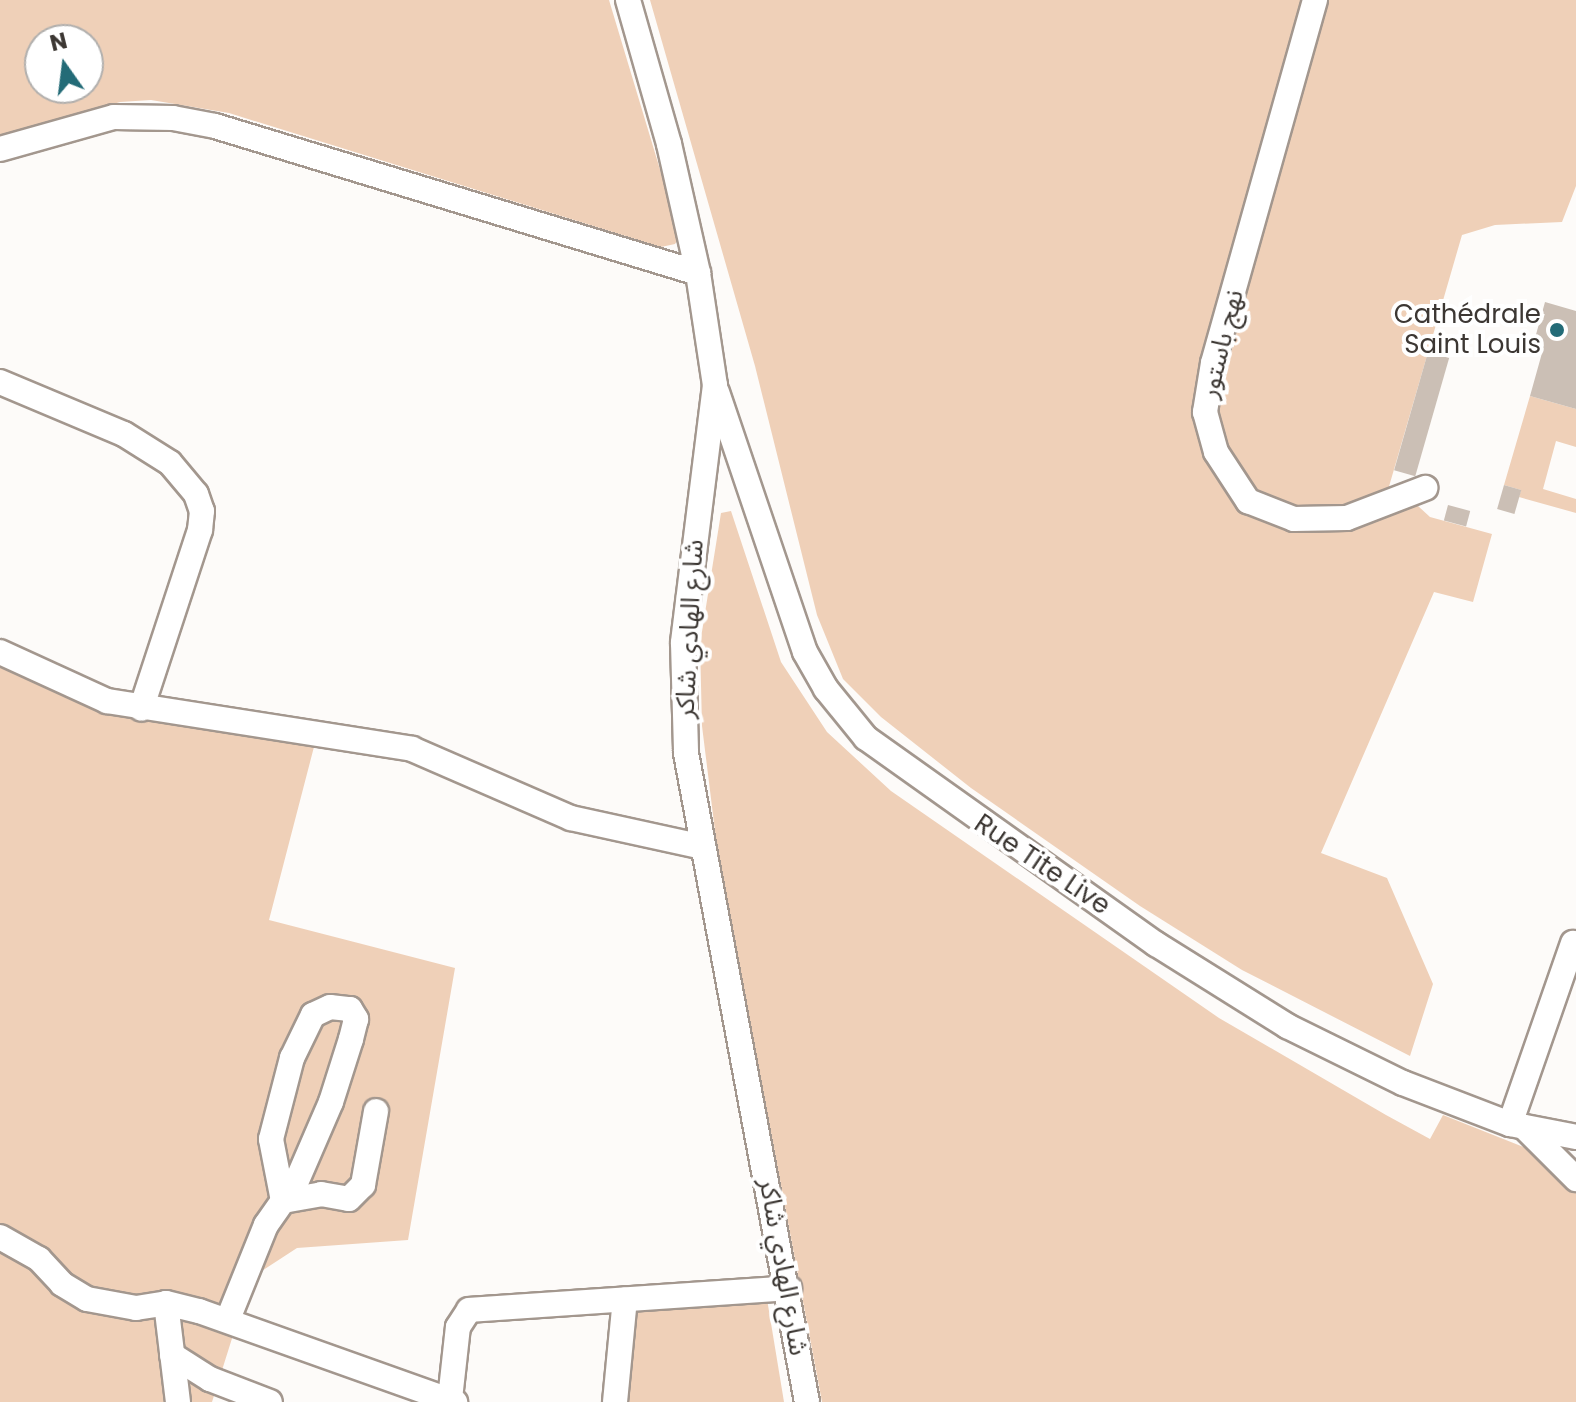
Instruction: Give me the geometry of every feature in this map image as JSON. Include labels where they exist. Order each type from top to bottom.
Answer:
[{"type":"street","name":"شارع الهادي شاكر","points":[[628,0],[669,144],[698,273],[715,385],[687,594],[682,689],[686,753],[789,1288],[807,1402]]},
{"type":"street","name":"نهج باستور","points":[[1315,0],[1213,363],[1205,412],[1228,476],[1248,501],[1294,519],[1347,518],[1425,488]]},
{"type":"street","points":[[0,149],[114,117],[173,118],[215,126],[698,273]]},
{"type":"street","points":[[0,382],[124,434],[170,463],[196,494],[202,511],[200,530],[141,709]]},
{"type":"street","name":"Rue Tite Live","points":[[715,385],[801,642],[826,689],[866,738],[1131,927],[1287,1026],[1403,1083],[1517,1125],[1576,1137]]},
{"type":"street","points":[[0,652],[69,687],[141,709],[412,749],[571,818],[703,847]]},
{"type":"street","points":[[1573,943],[1517,1125],[1576,1179]]},
{"type":"street","points":[[228,1319],[266,1225],[286,1200],[343,1064],[356,1019],[350,1009],[330,1007],[313,1015],[292,1058],[271,1139],[286,1200]]},
{"type":"street","points":[[286,1200],[355,1195],[373,1146],[376,1111]]},
{"type":"street","points":[[0,1237],[39,1259],[62,1284],[87,1299],[136,1308],[166,1303],[228,1319],[442,1398],[458,1327],[469,1310],[789,1288]]},
{"type":"street","points":[[615,1402],[625,1299]]},
{"type":"street","points":[[166,1303],[178,1402]]},
{"type":"street","points":[[172,1355],[210,1379],[270,1402]]},
{"type":"shaded area","points":[[0,0],[609,0],[680,236],[675,244],[661,247],[229,113],[151,100],[120,102],[0,137]]},
{"type":"shaded area","points":[[650,0],[1576,0],[1576,186],[1562,222],[1495,225],[1462,235],[1388,490],[1405,494],[1430,517],[1492,534],[1473,602],[1434,592],[1321,853],[1387,878],[1433,984],[1410,1056],[1242,970],[1140,906],[971,788],[881,717],[843,679],[817,615],[755,366]]},
{"type":"shaded area","points":[[1530,396],[1576,409],[1576,447],[1556,441],[1543,489],[1576,499],[1576,513],[1519,497],[1521,490],[1504,485]]},
{"type":"shaded area","points":[[731,511],[781,662],[827,732],[891,791],[1219,1018],[1386,1115],[1430,1139],[1443,1115],[1526,1148],[1576,1187],[1576,1402],[822,1402],[717,847],[702,726],[700,644],[721,513]]},
{"type":"shaded area","points":[[0,645],[84,687],[315,743],[269,920],[455,968],[408,1240],[297,1248],[251,1278],[212,1402],[0,1402]]},
{"type":"shaded area","points":[[767,1299],[784,1402],[624,1402],[634,1303]]},
{"type":"building","points":[[1545,302],[1576,311],[1576,409],[1530,396],[1542,353],[1532,349]]},
{"type":"building","points":[[1428,352],[1449,358],[1415,476],[1394,470]]},
{"type":"building","points":[[1504,485],[1521,490],[1514,514],[1497,509]]},
{"type":"building","points":[[1448,505],[1470,511],[1466,526],[1444,520]]},
{"type":"place","name":"Cathédrale Saint Louis","points":[[1557,330]]}]
